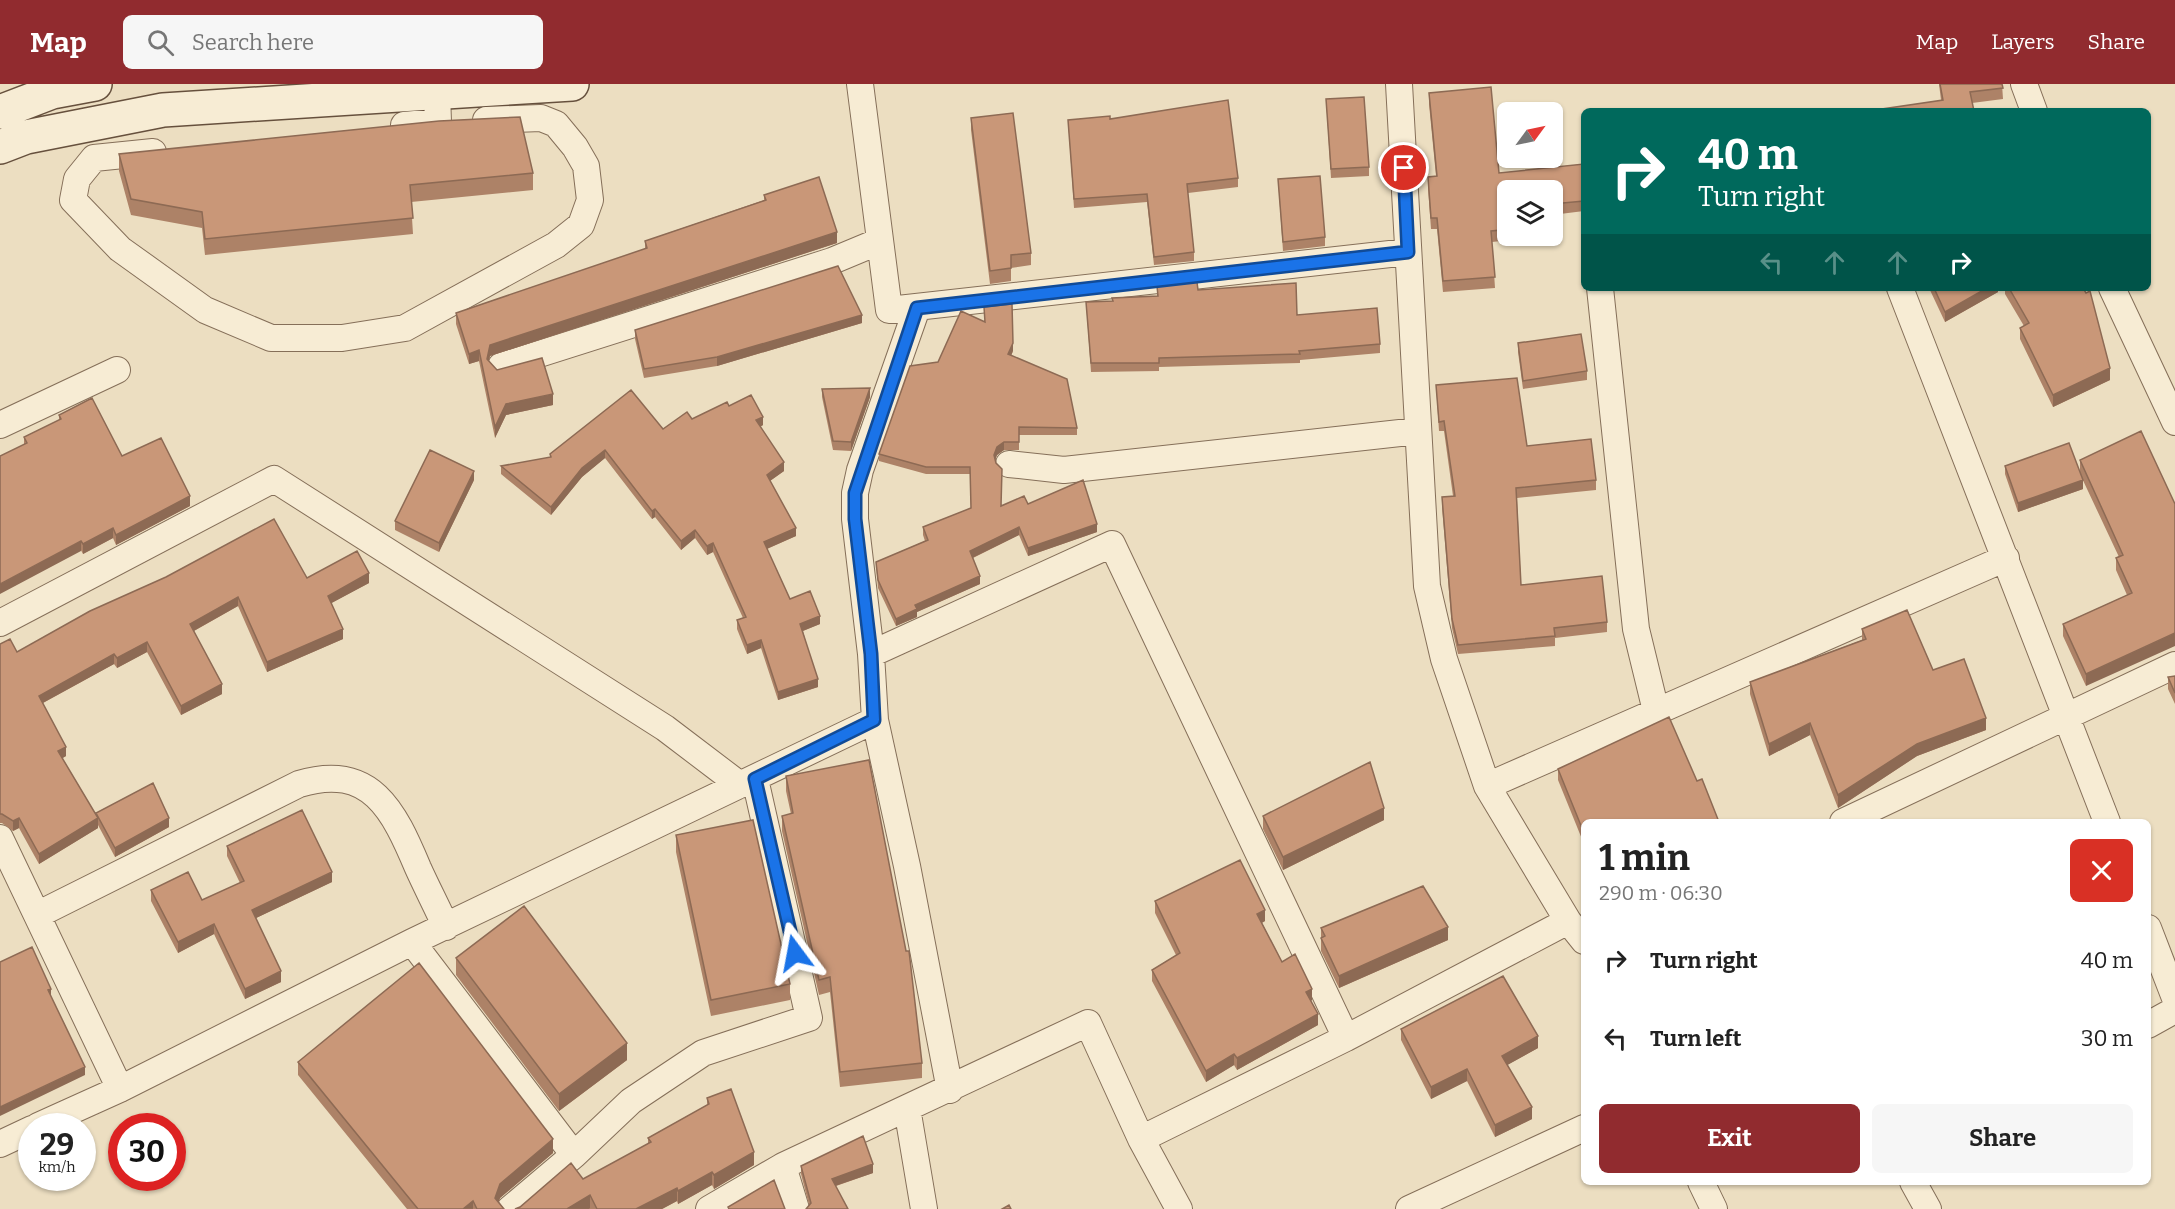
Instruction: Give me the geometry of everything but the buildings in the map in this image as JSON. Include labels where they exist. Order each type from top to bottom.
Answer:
[{"type":"street","points":[[0,112],[49,88],[95,84]]},
{"type":"street","points":[[379,128],[437,107],[572,84]]},
{"type":"street","points":[[860,84],[889,310],[1408,252]]},
{"type":"street","points":[[1399,84],[1427,586],[1444,659],[1487,786],[1568,921],[1581,937]]},
{"type":"street","points":[[2024,84],[2033,108]]},
{"type":"street","points":[[0,147],[26,137],[163,110],[437,107],[542,118],[556,124],[586,166],[590,200],[581,225],[556,244],[405,328],[342,338],[271,338],[205,310],[120,249],[73,200],[77,179],[94,158],[177,149]]},
{"type":"street","points":[[501,366],[832,261],[880,241]]},
{"type":"street","points":[[1600,291],[1636,629],[1656,711]]},
{"type":"street","points":[[1901,291],[2106,819]]},
{"type":"street","points":[[2113,291],[2175,422]]},
{"type":"street","points":[[917,308],[855,493],[855,519],[871,654],[874,720],[907,866],[950,1089]]},
{"type":"street","points":[[0,425],[117,370]]},
{"type":"street","points":[[1009,464],[1064,470],[1418,431]]},
{"type":"street","points":[[0,623],[274,479],[747,782],[809,1018],[703,1053],[631,1101],[574,1155],[510,1209]]},
{"type":"street","points":[[871,654],[1112,544],[1346,1038]]},
{"type":"street","points":[[1487,786],[2006,558]]},
{"type":"street","points":[[1849,819],[2066,714],[2175,665]]},
{"type":"street","points":[[67,1113],[120,1089],[412,942],[874,720]]},
{"type":"street","points":[[37,915],[299,784],[320,777],[340,778],[359,784],[378,796],[402,830],[446,927]]},
{"type":"street","points":[[0,838],[120,1089]]},
{"type":"street","points":[[1141,1139],[1346,1038],[1568,921]]},
{"type":"street","points":[[2151,936],[2175,998]]},
{"type":"street","points":[[412,942],[574,1155]]},
{"type":"street","points":[[2151,1022],[2175,1010]]},
{"type":"street","points":[[709,1209],[783,1166],[1088,1023],[1141,1139],[1179,1209]]},
{"type":"street","points":[[907,1108],[924,1209]]},
{"type":"street","points":[[1409,1209],[1581,1129]]},
{"type":"street","points":[[0,1144],[18,1136]]},
{"type":"street","points":[[783,1166],[796,1209]]},
{"type":"street","points":[[1702,1185],[1714,1209]]},
{"type":"street","points":[[1915,1185],[1928,1209]]},
{"type":"route","points":[[795,953],[755,779],[874,720],[871,654],[855,519],[855,493],[860,470],[917,308],[1408,252],[1404,168]]}]
